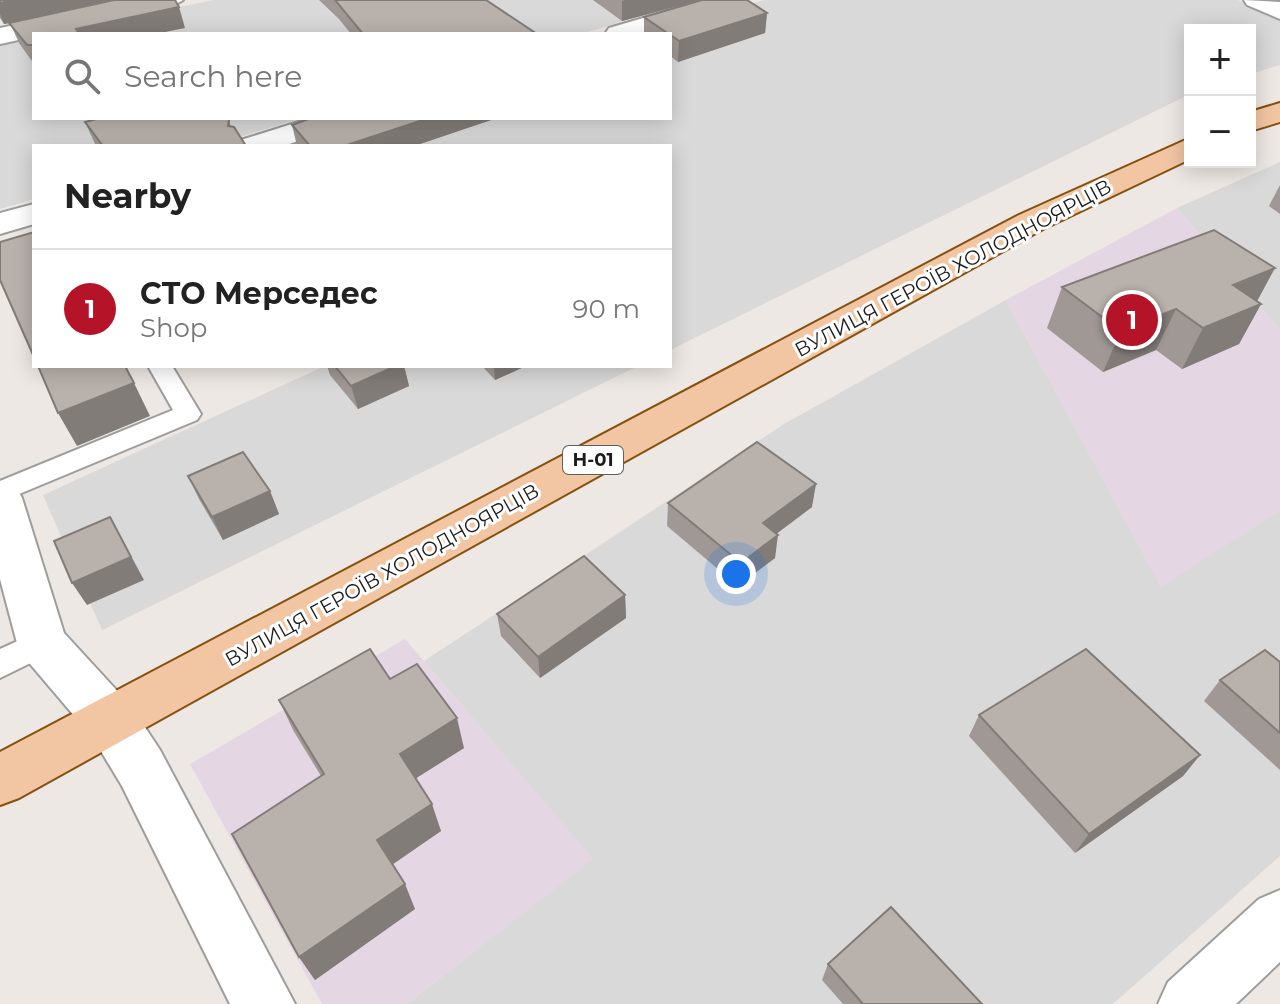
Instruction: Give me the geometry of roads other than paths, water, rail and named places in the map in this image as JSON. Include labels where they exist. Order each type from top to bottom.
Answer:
[{"type":"main road","points":[[1256,120],[1280,112]]},
{"type":"main road","name":"ВУЛИЦЯ ГЕРОЇВ ХОЛОДНОЯРЦІВ","points":[[0,780],[1031,222],[1184,150]]},
{"type":"street","points":[[0,36],[171,0]]},
{"type":"street","points":[[625,32],[732,0]]},
{"type":"street","points":[[1256,0],[1280,11]]},
{"type":"street","points":[[258,144],[335,120]]},
{"type":"street","points":[[0,224],[32,215]]},
{"type":"street","points":[[0,495],[42,643],[112,722],[141,768],[263,1004]]},
{"type":"street","points":[[1190,1004],[1280,920]]},
{"type":"lane","points":[[0,495],[188,414],[161,368]]},
{"type":"lane","points":[[0,664],[42,643]]},
{"type":"place","name":"СТО Мерседес","points":[[1132,320]]}]
